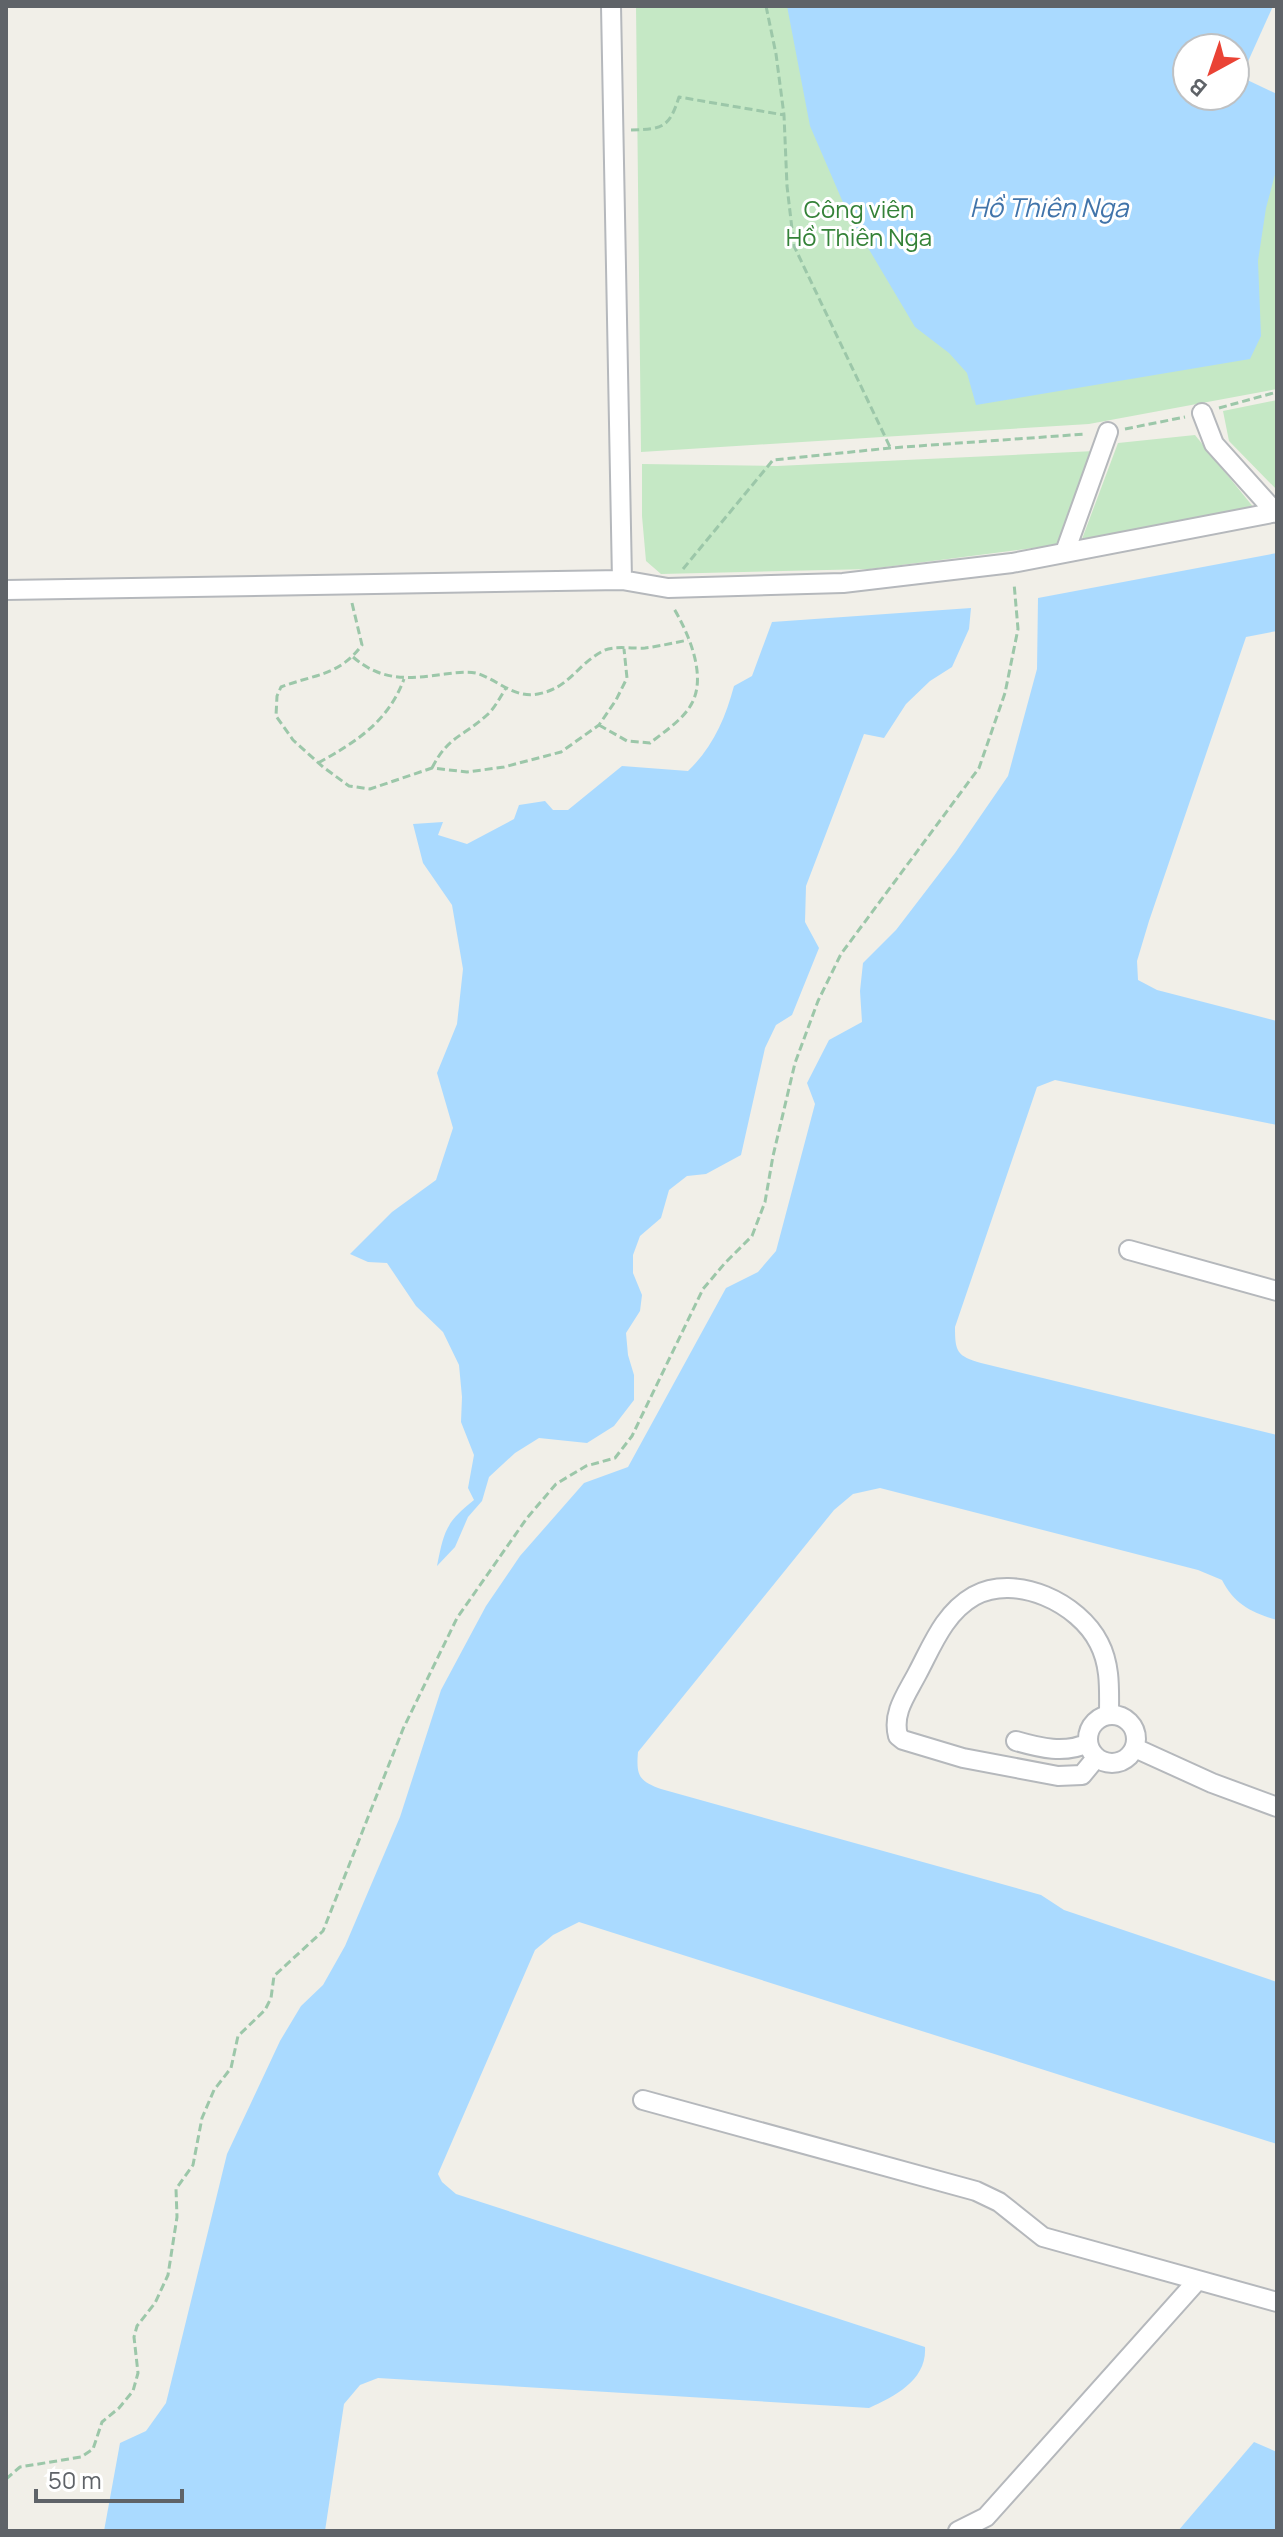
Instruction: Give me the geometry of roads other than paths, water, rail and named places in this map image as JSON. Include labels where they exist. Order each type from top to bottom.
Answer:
[{"type":"street","points":[[611,6],[622,580]]},
{"type":"street","points":[[1202,413],[1214,444],[1277,512]]},
{"type":"street","points":[[1065,552],[1108,432]]},
{"type":"street","points":[[8,591],[622,580],[668,588],[843,583],[1012,563],[1277,512]]},
{"type":"street","points":[[1129,1250],[1277,1291]]},
{"type":"street","points":[[1016,1741],[1061,1750],[1092,1750],[1103,1762],[1120,1762],[1127,1759],[1135,1748],[1136,1736],[1130,1723],[1117,1716],[1102,1717],[1091,1728],[1092,1750],[1082,1775],[1071,1777],[963,1758],[898,1736],[895,1720],[927,1653],[953,1613],[975,1595],[997,1590],[1026,1590],[1057,1600],[1082,1618],[1100,1644],[1109,1672],[1109,1715]]},
{"type":"street","points":[[1135,1748],[1212,1783],[1277,1807]]},
{"type":"street","points":[[643,2100],[976,2191],[999,2202],[1043,2237],[1277,2302]]},
{"type":"street","points":[[958,2531],[986,2517],[1197,2281]]},
{"type":"water","name":"Hồ Thiên Nga","points":[[787,6],[1277,6],[1277,167],[1266,208],[1258,261],[1261,336],[1250,359],[976,405],[967,373],[949,353],[915,327],[848,214],[810,126]]},
{"type":"water","points":[[1277,553],[1277,631],[1246,637],[1137,961],[1138,980],[1157,990],[1277,1021],[1277,1125],[1055,1080],[1037,1087],[955,1327],[959,1352],[973,1360],[1277,1435],[1277,1620],[1245,1606],[1232,1595],[1222,1580],[1198,1570],[880,1488],[853,1494],[834,1510],[638,1752],[638,1760],[640,1776],[661,1789],[1041,1895],[1064,1910],[1277,1982],[1277,2144],[579,1922],[553,1935],[535,1950],[438,2174],[442,2182],[456,2194],[925,2347],[921,2369],[915,2378],[899,2392],[869,2408],[378,2378],[360,2385],[344,2404],[325,2531],[104,2531],[120,2443],[146,2431],[166,2403],[227,2154],[280,2041],[301,2006],[323,1985],[345,1946],[400,1817],[441,1690],[486,1606],[520,1556],[584,1483],[628,1467],[726,1288],[758,1272],[776,1251],[815,1104],[807,1083],[829,1040],[862,1022],[860,991],[863,963],[896,930],[955,853],[1008,776],[1037,669],[1038,598]]},
{"type":"water","points":[[971,608],[969,629],[952,667],[930,681],[906,704],[884,738],[864,734],[806,886],[805,922],[819,948],[792,1015],[776,1025],[765,1048],[741,1155],[706,1174],[687,1176],[669,1190],[661,1218],[640,1236],[633,1255],[633,1273],[642,1295],[640,1311],[626,1333],[634,1375],[634,1400],[614,1426],[587,1443],[539,1438],[515,1453],[489,1477],[482,1501],[468,1517],[455,1547],[437,1566],[448,1528],[474,1500],[468,1488],[474,1455],[461,1422],[459,1365],[443,1332],[416,1306],[387,1263],[368,1262],[350,1254],[392,1212],[436,1180],[453,1128],[437,1073],[457,1024],[463,969],[452,905],[423,863],[413,824],[443,822],[438,835],[467,844],[514,819],[519,805],[545,801],[553,810],[568,810],[622,766],[688,771],[717,732],[734,686],[752,676],[772,622]]},
{"type":"water","points":[[1254,2442],[1277,2452],[1277,2531],[1178,2531]]},
{"type":"park label","name":"Công viên Hồ Thiên Nga","points":[[859,222]]}]
